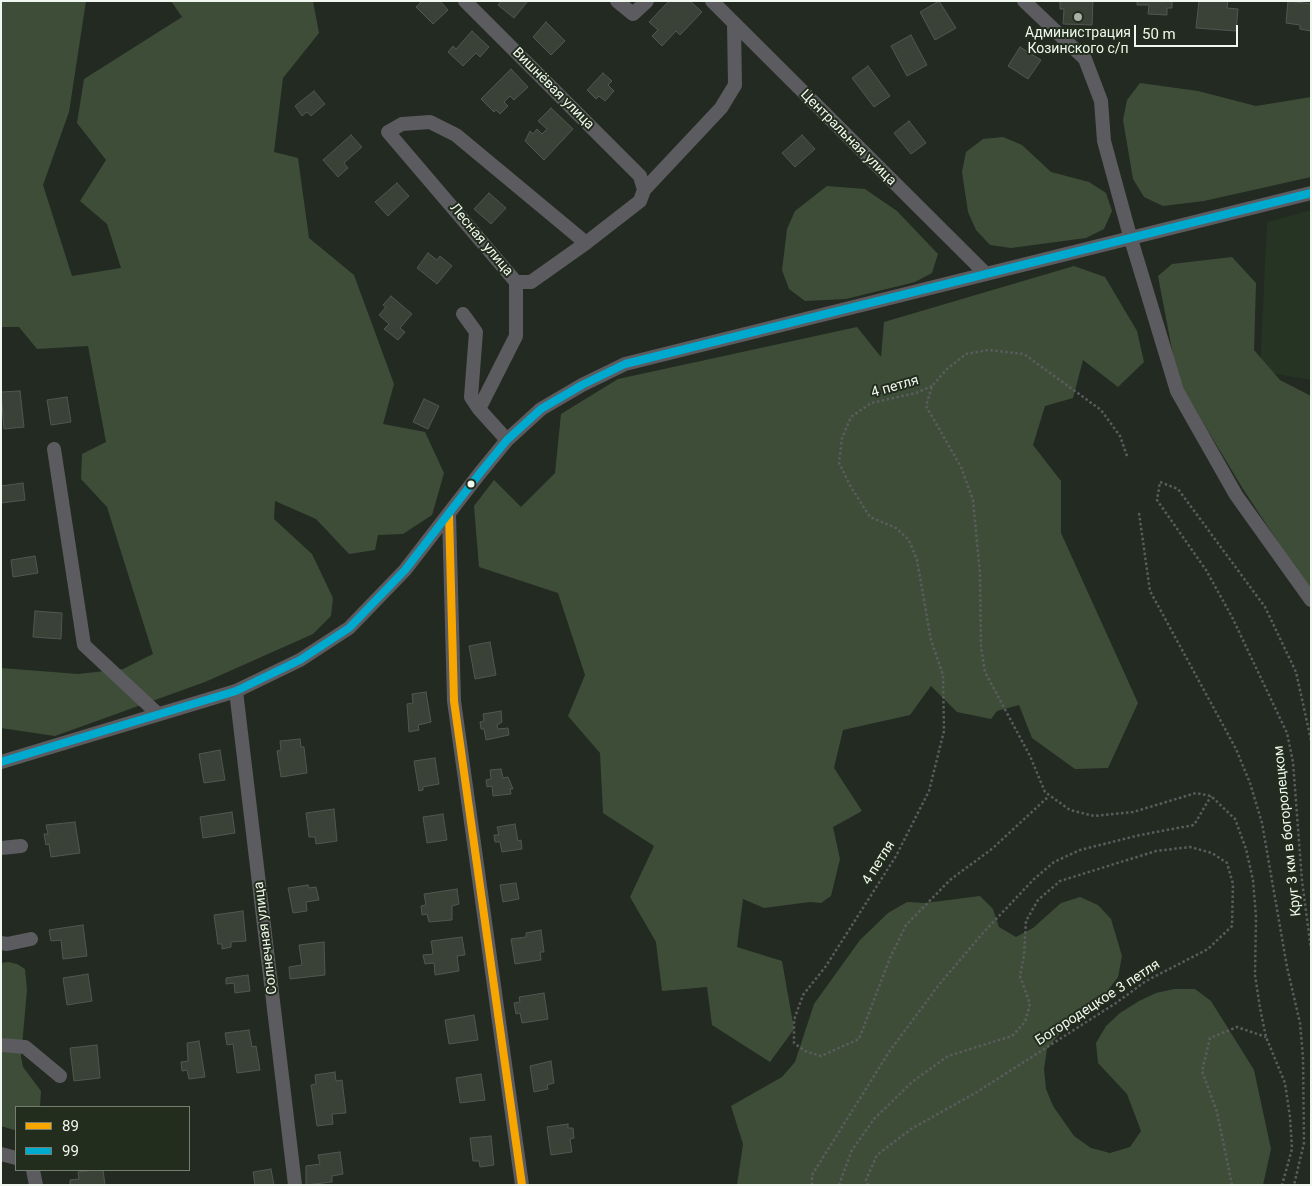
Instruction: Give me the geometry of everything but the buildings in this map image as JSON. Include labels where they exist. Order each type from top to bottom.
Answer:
[{"type":"street","name":"Вишнёвая улица","points":[[465,1],[642,183]]},
{"type":"street","points":[[618,1],[633,14],[647,1]]},
{"type":"street","name":"Центральная улица","points":[[712,1],[985,273]]},
{"type":"street","points":[[1024,1],[1085,59],[1101,101],[1104,141],[1130,236],[1177,391],[1236,495],[1311,600]]},
{"type":"street","points":[[516,282],[531,282],[586,243],[640,201],[642,183],[721,108],[735,85],[734,24]]},
{"type":"street","name":"Лесная улица","points":[[479,409],[516,336],[516,282],[388,132],[402,124],[430,122],[456,135],[586,243]]},
{"type":"street","points":[[1,762],[236,691],[300,660],[348,628],[405,570],[507,440],[541,409],[582,385],[624,364],[1130,236],[1311,193]]},
{"type":"street","points":[[463,314],[476,332],[471,398],[507,440]]},
{"type":"street","points":[[54,449],[84,645],[158,714]]},
{"type":"street","points":[[448,514],[454,701],[522,1185]]},
{"type":"street","name":"Солнечная улица","points":[[236,691],[295,1185]]},
{"type":"street","points":[[1,848],[21,846]]},
{"type":"street","points":[[1,943],[7,944],[31,939]]},
{"type":"street","points":[[1,1045],[26,1047],[60,1076]]},
{"type":"street","points":[[1,1154],[15,1158]]},
{"type":"street","points":[[34,1171],[36,1185]]},
{"type":"path","points":[[1127,456],[1120,436],[1102,410],[1024,354],[988,350],[966,354],[947,369],[932,386],[926,406],[961,467],[973,500],[980,574],[981,647],[985,672],[1049,796],[1070,810],[1094,816],[1132,812],[1196,793],[1211,796],[1235,819],[1246,849],[1253,880],[1255,975],[1266,1037],[1285,1083],[1290,1117],[1292,1149],[1282,1185]]},
{"type":"path","name":"4 петля","points":[[932,386],[916,393],[871,403],[851,417],[842,438],[839,463],[851,487],[870,517],[896,528],[909,540],[917,560],[930,640],[943,675],[944,731],[929,791],[896,856],[826,966],[803,995],[794,1020],[794,1043],[805,1051],[821,1056],[859,1039],[890,958],[906,925],[950,880],[993,848],[1049,796]]},
{"type":"path","name":"Круг 3 км в богоролецком","points":[[1311,740],[1296,672],[1265,607],[1178,489],[1160,482],[1157,500],[1206,570],[1232,617],[1286,733],[1293,762],[1302,880],[1311,949]]},
{"type":"path","name":"Круг 3 км в богоролецком","points":[[1139,513],[1150,592],[1236,749],[1250,783],[1262,823],[1287,967],[1300,1023],[1303,1057],[1304,1143],[1294,1185]]},
{"type":"path","points":[[812,1185],[812,1175],[889,1052],[938,986],[982,934],[1034,879],[1054,862],[1080,850],[1140,835],[1194,825],[1211,796]]},
{"type":"path","name":"Богородецкое 3 петля","points":[[839,1185],[852,1150],[874,1118],[912,1082],[948,1056],[1012,1036],[1026,1022],[1030,1004],[1020,976],[1024,955],[1026,921],[1038,900],[1060,881],[1156,851],[1190,847],[1212,852],[1227,863],[1233,884],[1232,926],[1208,949],[1146,981],[1116,1003],[985,1087],[911,1129],[877,1155],[866,1180],[868,1185]]},
{"type":"path","points":[[1232,1185],[1217,1112],[1202,1071],[1210,1038],[1237,1028],[1266,1037]]},
{"type":"shaded area","points":[[1,1],[86,1],[69,112],[43,185],[72,276],[121,268],[107,224],[80,201],[106,160],[77,123],[84,79],[182,17],[171,1],[313,1],[319,33],[283,78],[274,152],[298,158],[309,238],[354,275],[394,384],[383,424],[425,432],[444,473],[432,515],[403,534],[378,535],[375,550],[349,554],[316,519],[275,501],[274,519],[312,554],[333,598],[331,616],[313,634],[205,682],[55,736],[1,728],[1,668],[78,674],[123,669],[153,654],[107,507],[81,479],[82,454],[106,442],[88,346],[37,349],[19,327],[1,327]]},
{"type":"shaded area","points":[[1140,83],[1198,91],[1256,106],[1311,97],[1311,177],[1204,201],[1163,206],[1144,197],[1133,179],[1123,120],[1127,100]]},
{"type":"shaded area","points":[[1003,137],[1022,145],[1051,172],[1089,182],[1106,193],[1112,211],[1104,229],[1086,238],[1011,248],[990,245],[976,230],[968,212],[962,172],[966,152],[983,139]]},
{"type":"shaded area","points":[[827,186],[865,189],[897,211],[938,254],[932,273],[915,282],[846,299],[805,301],[789,289],[782,270],[787,229],[795,211]]},
{"type":"shaded area","points":[[1311,210],[1311,380],[1260,371],[1267,222]]},
{"type":"shaded area","points":[[1232,257],[1256,283],[1254,350],[1280,380],[1311,396],[1311,592],[1243,489],[1178,381],[1158,276],[1172,264]]},
{"type":"shaded area","points":[[1074,266],[1105,277],[1137,331],[1144,362],[1118,387],[1083,360],[1073,398],[1045,406],[1033,445],[1061,481],[1061,533],[1138,703],[1108,768],[1075,769],[1032,738],[1019,705],[997,711],[991,719],[957,712],[931,686],[910,715],[843,730],[834,768],[862,811],[833,827],[840,859],[831,896],[821,903],[810,902],[764,908],[743,899],[737,947],[782,961],[794,1029],[770,1062],[712,1025],[707,987],[662,991],[656,942],[630,897],[654,846],[603,813],[600,753],[568,716],[585,675],[558,593],[479,567],[474,506],[494,480],[521,507],[555,473],[561,414],[618,379],[857,327],[881,357],[884,322]]},
{"type":"shaded area","points":[[980,896],[993,909],[999,927],[1016,937],[1033,928],[1061,903],[1080,897],[1098,905],[1111,919],[1122,956],[1118,977],[1106,993],[1061,1032],[1047,1049],[1044,1069],[1046,1089],[1053,1106],[1074,1136],[1091,1148],[1110,1153],[1130,1147],[1141,1131],[1127,1094],[1098,1063],[1096,1043],[1106,1026],[1120,1013],[1139,1001],[1156,993],[1174,989],[1195,989],[1211,1001],[1254,1070],[1271,1149],[1263,1185],[737,1185],[743,1144],[731,1106],[782,1077],[795,1062],[814,1004],[860,940],[888,913],[907,902],[925,903]]},
{"type":"shaded area","points":[[1,963],[17,964],[25,969],[27,990],[21,1057],[23,1067],[41,1091],[40,1106],[15,1106],[14,1130],[1,1126]]},
{"type":"transit line","name":"99","points":[[1,762],[236,691],[300,660],[349,628],[405,570],[507,440],[541,409],[582,385],[625,364],[1311,193]]},
{"type":"transit line","name":"89","points":[[449,514],[454,701],[522,1185]]},
{"type":"place","name":"Администрация Козинского с/п","points":[[1078,17]]}]
